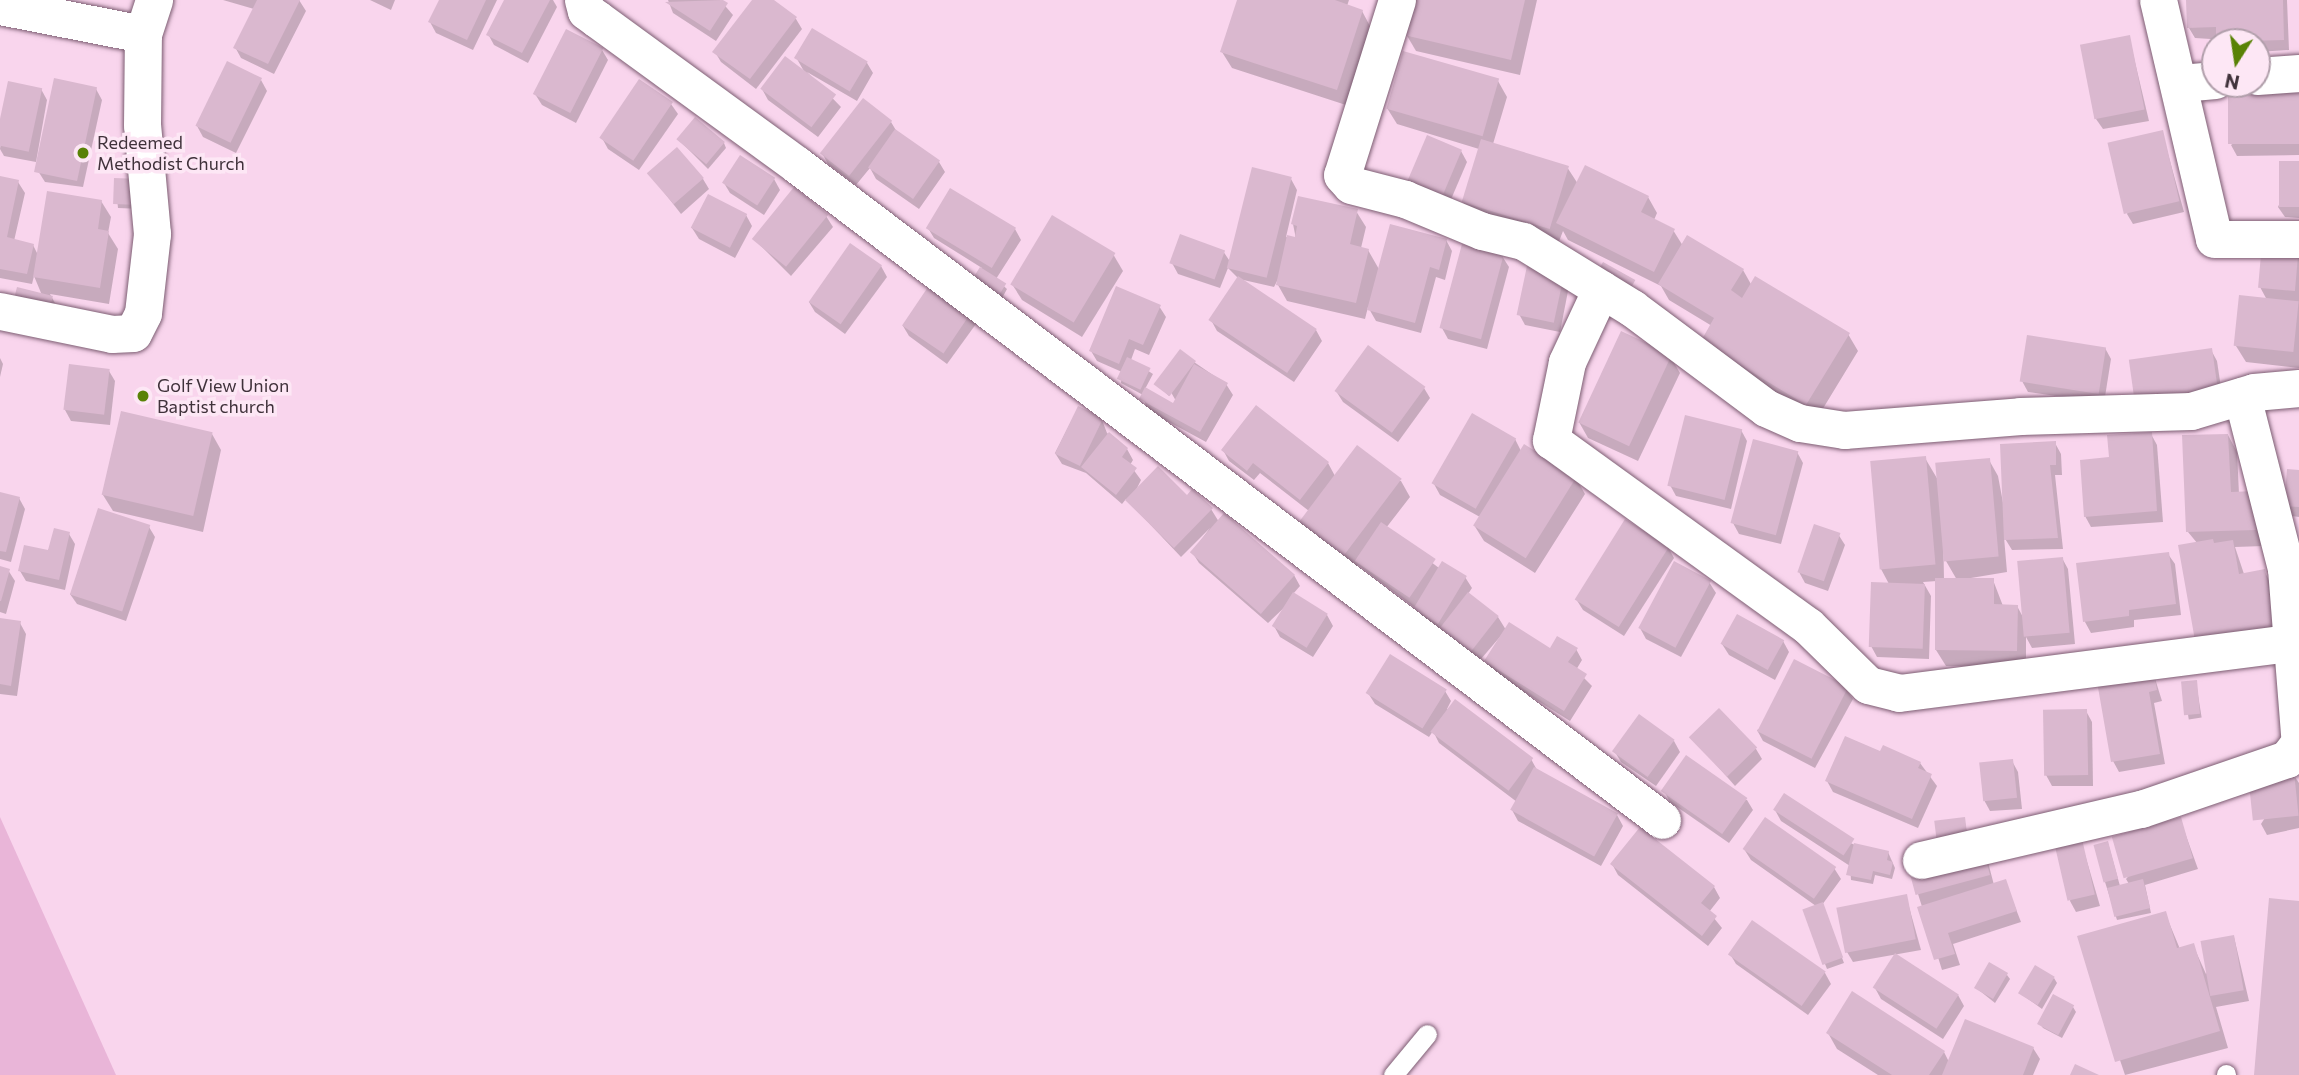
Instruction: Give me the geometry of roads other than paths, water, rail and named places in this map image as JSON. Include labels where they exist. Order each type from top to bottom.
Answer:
[{"type":"street","points":[[0,312],[112,334],[133,333],[143,313],[152,234],[142,125],[143,34],[154,0]]},
{"type":"street","points":[[583,0],[586,11],[797,165],[1661,820]]},
{"type":"street","points":[[1397,0],[1342,175],[1351,185],[1405,199],[1482,231],[1522,241],[1601,289],[1766,408],[1800,423],[1844,430],[2020,416],[2191,411],[2242,396],[2299,388]]},
{"type":"street","points":[[2158,0],[2198,81],[2214,239],[2299,239]]},
{"type":"street","points":[[0,6],[143,34]]},
{"type":"street","points":[[2271,75],[2299,73]]},
{"type":"street","points":[[1601,289],[1567,362],[1551,440],[1808,625],[1868,685],[1899,693],[2290,643]]},
{"type":"street","points":[[2242,396],[2293,567],[2290,643],[2299,734]]},
{"type":"street","points":[[1921,860],[2141,809],[2287,759],[2299,743]]},
{"type":"lane","points":[[1394,1075],[1427,1034]]},
{"type":"place","name":"Redeemed Methodist Church","points":[[83,153]]},
{"type":"place","name":"Golf View Union Baptist church","points":[[143,396]]}]
